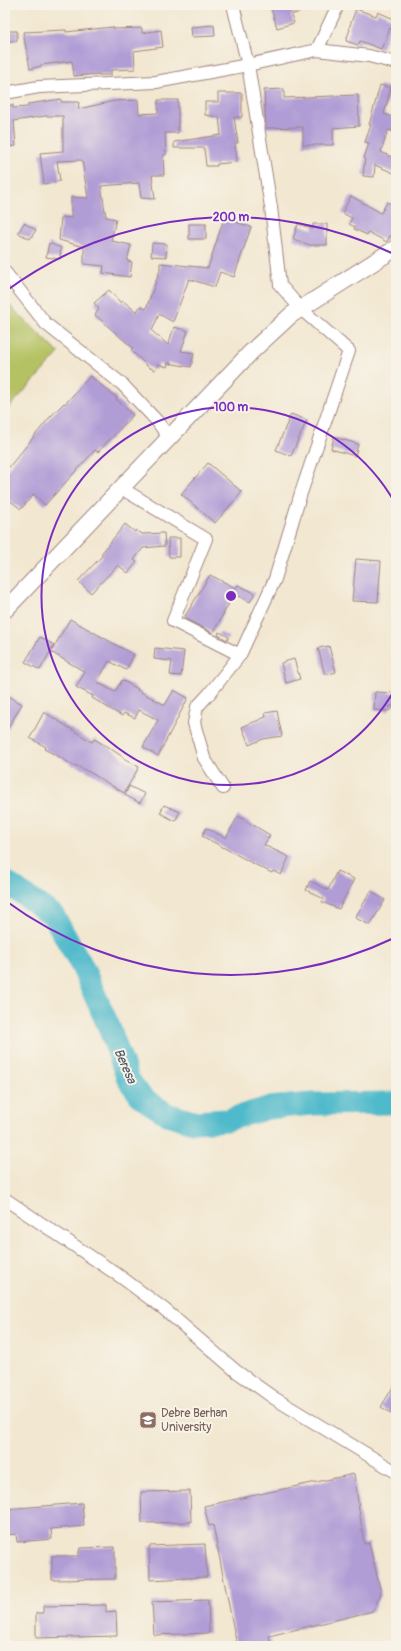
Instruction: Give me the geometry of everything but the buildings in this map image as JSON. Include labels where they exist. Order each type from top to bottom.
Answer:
[{"type":"main road","points":[[5,610],[251,352],[291,315],[396,248]]},
{"type":"street","points":[[223,788],[204,758],[194,723],[197,707],[240,655],[275,578],[301,493],[349,351],[301,309],[280,285],[271,207],[248,65],[233,5]]},
{"type":"street","points":[[317,50],[338,5]]},
{"type":"street","points":[[5,93],[39,86],[156,82],[248,65],[317,50],[369,56],[396,63]]},
{"type":"street","points":[[5,272],[46,324],[122,384],[157,421],[169,438]]},
{"type":"street","points":[[121,488],[206,538],[172,622],[240,655]]},
{"type":"street","points":[[5,1199],[164,1309],[236,1371],[268,1394],[396,1472]]},
{"type":"green space","points":[[5,301],[59,353],[5,412]]},
{"type":"waterway","name":"Beresa","points":[[5,882],[53,915],[82,966],[109,1027],[128,1079],[142,1098],[167,1114],[193,1122],[227,1120],[268,1108],[312,1104],[396,1103]]},
{"type":"place","name":"Debre Berhan University","points":[[148,1420]]}]
